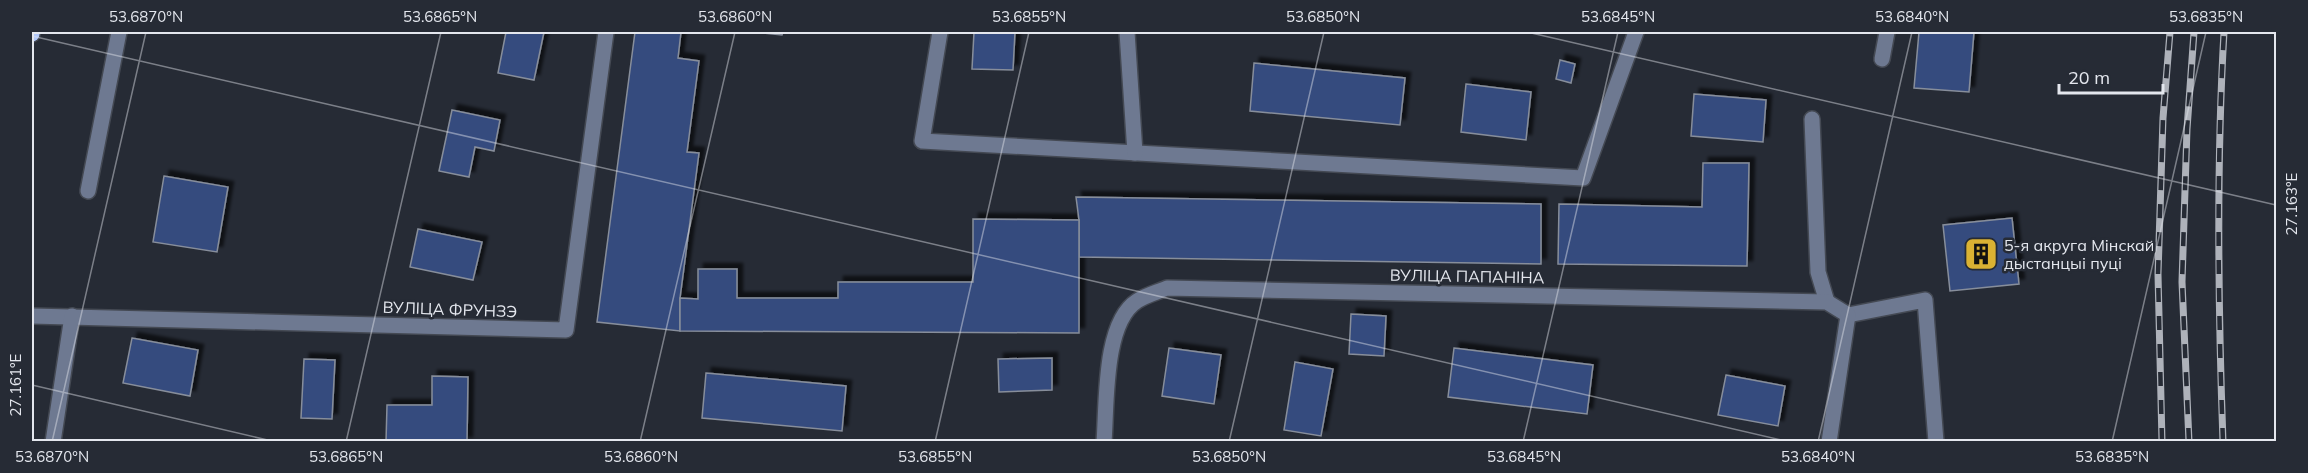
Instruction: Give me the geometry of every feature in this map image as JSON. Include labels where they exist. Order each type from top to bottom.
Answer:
[{"type":"street","points":[[88,192],[119,32]]},
{"type":"street","name":"ВУЛІЦА ФРУНЗЭ","points":[[32,316],[566,330],[606,32]]},
{"type":"street","points":[[940,32],[921,141],[1583,178],[1636,32]]},
{"type":"street","points":[[1127,32],[1135,153]]},
{"type":"street","points":[[1882,59],[1887,32]]},
{"type":"street","points":[[1812,119],[1818,272],[1827,302],[1848,315],[1925,300],[1936,441]]},
{"type":"street","name":"ВУЛІЦА ПАПАНІНА","points":[[1104,441],[1111,346],[1120,321],[1136,301],[1167,288],[1827,302]]},
{"type":"street","points":[[1829,441],[1848,315]]},
{"type":"street","points":[[53,441],[72,316]]},
{"type":"building","points":[[506,32],[544,32],[534,80],[498,73]]},
{"type":"building","points":[[635,32],[681,32],[678,58],[699,61],[687,152],[699,153],[680,298],[680,331],[597,322]]},
{"type":"building","points":[[753,32],[783,32],[782,35]]},
{"type":"building","points":[[974,32],[1015,32],[1013,70],[972,69]]},
{"type":"building","points":[[1919,32],[1974,32],[1969,92],[1914,88]]},
{"type":"building","points":[[1560,60],[1575,64],[1571,83],[1556,79]]},
{"type":"building","points":[[1254,63],[1405,78],[1400,125],[1250,111]]},
{"type":"building","points":[[1466,84],[1531,92],[1526,140],[1461,132]]},
{"type":"building","points":[[1694,94],[1766,100],[1763,142],[1691,136]]},
{"type":"building","points":[[452,110],[500,120],[494,151],[475,147],[469,177],[439,171]]},
{"type":"building","points":[[1703,163],[1749,163],[1747,266],[1558,264],[1559,204],[1702,207]]},
{"type":"building","points":[[164,176],[228,187],[217,252],[153,242]]},
{"type":"building","points":[[1076,197],[1541,204],[1541,264],[1079,257],[1079,220]]},
{"type":"building","name":"5-я акруга Мінскай дыстанцыі пуці","points":[[2012,218],[2019,284],[1950,291],[1943,225]]},
{"type":"building","points":[[973,219],[1079,220],[1079,333],[680,331],[680,298],[698,299],[698,269],[737,269],[737,298],[838,298],[838,282],[973,282]]},
{"type":"building","points":[[418,229],[482,242],[473,280],[410,267]]},
{"type":"building","points":[[1351,314],[1386,316],[1384,356],[1349,354]]},
{"type":"building","points":[[132,338],[198,350],[190,396],[123,383]]},
{"type":"building","points":[[1169,348],[1221,355],[1214,404],[1162,396]]},
{"type":"building","points":[[1454,348],[1593,365],[1587,414],[1448,397]]},
{"type":"building","points":[[1052,358],[1052,390],[999,392],[998,359]]},
{"type":"building","points":[[304,359],[335,360],[332,419],[301,418]]},
{"type":"building","points":[[1295,362],[1333,369],[1321,436],[1284,430]]},
{"type":"building","points":[[706,373],[846,386],[842,431],[702,418]]},
{"type":"building","points":[[1726,375],[1785,386],[1778,426],[1718,415]]},
{"type":"building","points":[[432,376],[468,377],[467,442],[386,442],[387,405],[432,405]]},
{"type":"railway","points":[[2162,442],[2158,274],[2163,118],[2170,32]]},
{"type":"railway","points":[[2189,442],[2182,282],[2187,129],[2194,32]]},
{"type":"railway","points":[[2223,442],[2219,237],[2224,32]]},
{"type":"place","name":"5-я акруга Мінскай дыстанцыі пуці","points":[[1981,254]]}]
